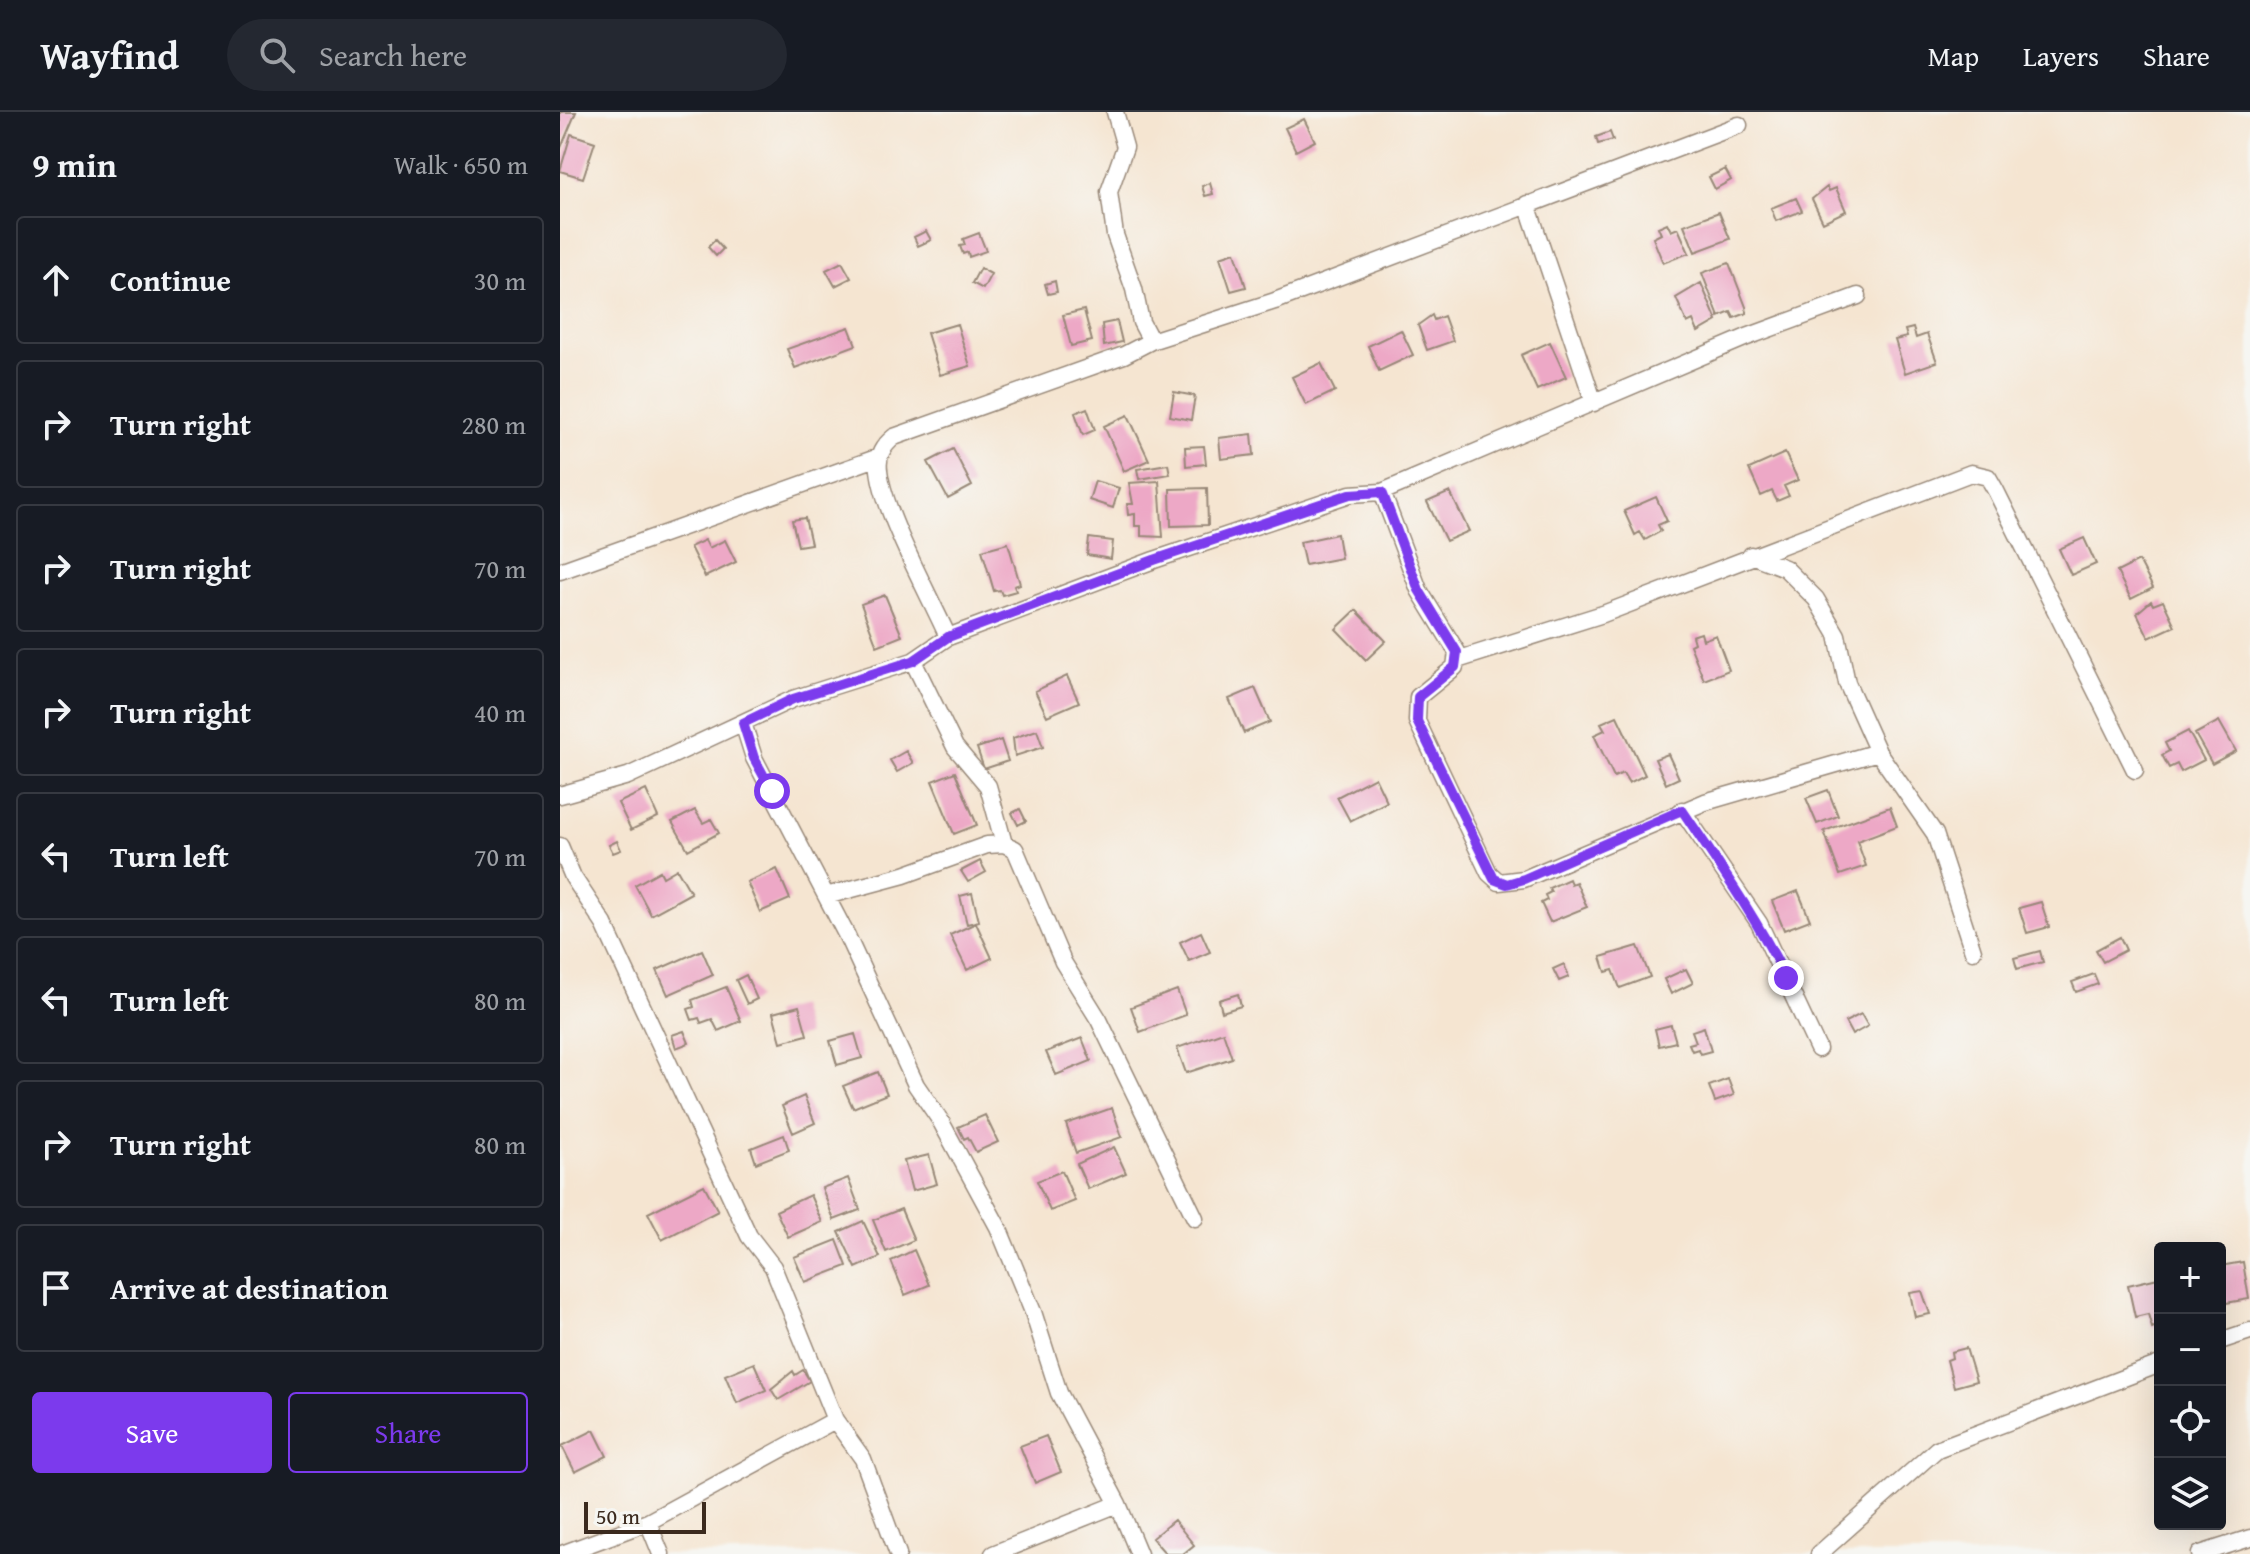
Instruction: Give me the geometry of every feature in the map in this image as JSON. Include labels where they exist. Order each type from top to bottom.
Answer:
[{"type":"street","points":[[1115,112],[1125,147],[1109,192],[1115,235],[1134,289],[1141,322],[1151,341]]},
{"type":"street","points":[[948,637],[888,501],[878,469],[882,448],[894,437],[1124,355],[1151,341],[1275,301],[1739,125]]},
{"type":"street","points":[[1527,204],[1594,403]]},
{"type":"street","points":[[560,795],[628,776],[793,699],[913,661],[948,637],[1154,560],[1350,494],[1382,492],[1523,429],[1594,403],[1747,337],[1858,296]]},
{"type":"street","points":[[560,571],[879,457]]},
{"type":"street","points":[[1457,660],[1603,614],[1971,473],[1988,477],[2135,770]]},
{"type":"street","points":[[1382,492],[1419,590],[1452,643],[1457,660],[1455,667],[1418,697],[1417,721],[1494,879],[1507,884],[1524,879],[1682,810],[1878,752]]},
{"type":"street","points":[[1751,555],[1785,568],[1816,599],[1837,635],[1847,683],[1878,752],[1935,834],[1973,951]]},
{"type":"street","points":[[913,661],[955,747],[988,786],[1004,844]]},
{"type":"street","points":[[743,723],[754,758],[888,1018],[916,1085],[940,1120],[998,1227],[1033,1312],[1059,1393],[1118,1504],[1139,1554]]},
{"type":"street","points":[[1682,810],[1728,883],[1759,923],[1818,1049]]},
{"type":"street","points":[[826,896],[889,880],[987,845],[1004,844],[1015,849],[1063,962],[1106,1032],[1195,1218]]},
{"type":"street","points":[[560,846],[573,877],[604,924],[749,1236],[773,1267],[835,1420],[863,1459],[898,1554]]},
{"type":"street","points":[[2226,1339],[2250,1331]]},
{"type":"street","points":[[1819,1554],[1937,1449],[2154,1366]]},
{"type":"street","points":[[562,1554],[648,1522],[835,1420]]},
{"type":"street","points":[[993,1554],[1118,1504]]},
{"type":"street","points":[[648,1522],[661,1554]]},
{"type":"street","points":[[2200,1554],[2250,1538]]},
{"type":"building","points":[[560,112],[576,112],[560,150]]},
{"type":"building","points":[[1304,119],[1315,141],[1296,151],[1285,128]]},
{"type":"building","points":[[1610,132],[1613,140],[1598,144],[1596,137]]},
{"type":"building","points":[[571,134],[595,142],[583,178],[560,171]]},
{"type":"building","points":[[1725,169],[1731,180],[1715,189],[1709,177]]},
{"type":"building","points":[[1210,183],[1213,194],[1205,196],[1202,186]]},
{"type":"building","points":[[1827,187],[1829,191],[1836,188],[1846,211],[1823,222],[1812,199]]},
{"type":"building","points":[[1796,198],[1802,211],[1776,221],[1771,208]]},
{"type":"building","points":[[1719,212],[1730,239],[1695,252],[1684,225]]},
{"type":"building","points":[[1667,223],[1671,231],[1678,228],[1689,253],[1663,263],[1653,238],[1661,234],[1658,227]]},
{"type":"building","points":[[926,231],[931,240],[918,246],[914,237]]},
{"type":"building","points":[[979,233],[986,251],[969,257],[968,252],[963,254],[960,246],[965,245],[963,239]]},
{"type":"building","points":[[715,240],[723,249],[716,256],[708,247]]},
{"type":"building","points":[[1235,252],[1246,287],[1231,291],[1220,257]]},
{"type":"building","points":[[842,262],[851,278],[835,286],[826,270]]},
{"type":"building","points":[[1729,263],[1747,313],[1734,318],[1731,312],[1719,317],[1702,273]]},
{"type":"building","points":[[980,268],[991,274],[983,289],[972,283]]},
{"type":"building","points":[[1055,281],[1057,292],[1048,294],[1045,284]]},
{"type":"building","points":[[1701,283],[1717,321],[1698,332],[1693,320],[1687,323],[1676,298]]},
{"type":"building","points":[[1084,310],[1092,341],[1071,346],[1063,315]]},
{"type":"building","points":[[1432,315],[1434,320],[1444,316],[1453,341],[1427,350],[1418,325]]},
{"type":"building","points":[[1117,321],[1122,342],[1104,346],[1102,324]]},
{"type":"building","points":[[957,324],[970,366],[940,375],[927,333]]},
{"type":"building","points":[[849,327],[856,345],[795,368],[787,349]]},
{"type":"building","points":[[1913,328],[1916,338],[1927,334],[1937,362],[1905,373],[1895,340],[1907,337],[1905,330]]},
{"type":"building","points":[[1401,330],[1413,355],[1379,371],[1368,346]]},
{"type":"building","points":[[1550,342],[1566,377],[1537,390],[1521,355]]},
{"type":"building","points":[[1321,363],[1335,391],[1306,405],[1292,377]]},
{"type":"building","points":[[1174,392],[1195,396],[1191,420],[1170,416]]},
{"type":"building","points":[[1087,408],[1095,430],[1083,435],[1075,413]]},
{"type":"building","points":[[1128,415],[1149,460],[1124,471],[1104,426]]},
{"type":"building","points":[[1252,434],[1254,455],[1221,459],[1219,438]]},
{"type":"building","points":[[1204,446],[1206,464],[1186,466],[1185,447]]},
{"type":"building","points":[[953,449],[972,486],[948,499],[928,462]]},
{"type":"building","points":[[1785,453],[1798,480],[1784,486],[1789,496],[1777,501],[1772,491],[1761,496],[1749,469]]},
{"type":"building","points":[[1168,464],[1170,474],[1139,479],[1137,469]]},
{"type":"building","points":[[1095,481],[1119,488],[1113,508],[1089,500]]},
{"type":"building","points":[[1159,481],[1163,537],[1141,536],[1141,526],[1135,526],[1135,514],[1128,515],[1127,504],[1133,504],[1129,483]]},
{"type":"building","points":[[1207,488],[1208,525],[1171,526],[1170,489]]},
{"type":"building","points":[[1450,492],[1469,531],[1446,541],[1427,502]]},
{"type":"building","points":[[1656,497],[1667,521],[1658,525],[1661,531],[1645,540],[1640,532],[1635,535],[1624,511]]},
{"type":"building","points":[[805,518],[811,544],[798,546],[792,520]]},
{"type":"building","points":[[1337,534],[1341,558],[1305,565],[1300,542]]},
{"type":"building","points":[[1089,538],[1113,541],[1111,559],[1087,555]]},
{"type":"building","points":[[2084,538],[2096,564],[2071,575],[2059,549]]},
{"type":"building","points":[[705,540],[709,548],[725,540],[736,562],[705,577],[690,547]]},
{"type":"building","points":[[1008,543],[1020,584],[1014,586],[1016,591],[1002,595],[1000,590],[994,591],[982,550]]},
{"type":"building","points":[[2139,561],[2153,588],[2131,599],[2117,572]]},
{"type":"building","points":[[885,595],[902,636],[877,646],[861,604]]},
{"type":"building","points":[[2151,601],[2153,605],[2163,601],[2175,626],[2149,638],[2137,613]]},
{"type":"building","points":[[1356,610],[1386,641],[1366,660],[1336,629]]},
{"type":"building","points":[[1701,633],[1703,640],[1716,635],[1729,670],[1704,680],[1690,645],[1694,643],[1692,636]]},
{"type":"building","points":[[1067,676],[1079,702],[1047,716],[1035,691]]},
{"type":"building","points":[[1255,688],[1270,722],[1244,733],[1229,699]]},
{"type":"building","points":[[1617,716],[1645,775],[1629,783],[1623,773],[1614,777],[1594,735],[1605,730],[1601,723]]},
{"type":"building","points":[[2219,721],[2236,751],[2212,764],[2195,734]]},
{"type":"building","points":[[1037,730],[1043,747],[1015,756],[1013,738]]},
{"type":"building","points":[[2188,731],[2204,760],[2181,772],[2177,764],[2169,768],[2162,755],[2169,751],[2165,743]]},
{"type":"building","points":[[1001,740],[1008,761],[984,769],[977,748]]},
{"type":"building","points":[[906,751],[913,763],[897,772],[890,760]]},
{"type":"building","points":[[1668,754],[1679,778],[1666,784],[1655,759]]},
{"type":"building","points":[[955,772],[977,825],[954,834],[932,781]]},
{"type":"building","points":[[1375,777],[1387,802],[1350,821],[1337,797]]},
{"type":"building","points":[[646,790],[658,817],[631,830],[618,803]]},
{"type":"building","points":[[1828,790],[1838,816],[1817,824],[1806,798]]},
{"type":"building","points":[[1890,807],[1897,826],[1857,841],[1866,866],[1840,875],[1824,831]]},
{"type":"building","points":[[1020,809],[1026,821],[1018,825],[1012,813]]},
{"type":"building","points":[[695,810],[703,823],[711,819],[719,833],[688,850],[672,822]]},
{"type":"building","points":[[617,841],[621,850],[613,853],[609,845]]},
{"type":"building","points":[[980,861],[986,872],[968,882],[961,871]]},
{"type":"building","points":[[677,869],[691,893],[651,915],[635,885],[660,871],[663,877]]},
{"type":"building","points":[[777,869],[790,899],[760,912],[747,882]]},
{"type":"building","points":[[1569,879],[1571,884],[1576,882],[1587,907],[1550,922],[1541,903],[1547,900],[1545,895],[1551,892],[1549,888]]},
{"type":"building","points":[[1798,891],[1810,920],[1784,930],[1772,901]]},
{"type":"building","points":[[972,893],[979,921],[967,924],[960,896]]},
{"type":"building","points":[[2041,902],[2049,927],[2027,933],[2019,908]]},
{"type":"building","points":[[976,923],[992,958],[967,970],[950,935]]},
{"type":"building","points":[[1201,932],[1210,952],[1189,961],[1180,942]]},
{"type":"building","points":[[2120,937],[2126,950],[2103,962],[2096,950]]},
{"type":"building","points":[[1638,946],[1650,977],[1620,988],[1613,970],[1606,972],[1601,957]]},
{"type":"building","points":[[702,950],[713,975],[668,995],[657,970]]},
{"type":"building","points":[[2040,951],[2043,962],[2017,969],[2014,958]]},
{"type":"building","points":[[1564,964],[1569,977],[1559,981],[1553,969]]},
{"type":"building","points":[[1686,969],[1693,983],[1671,994],[1664,979]]},
{"type":"building","points":[[2094,974],[2098,984],[2076,992],[2072,982]]},
{"type":"building","points":[[746,975],[757,999],[747,1004],[736,980]]},
{"type":"building","points":[[726,987],[741,1021],[718,1031],[712,1019],[701,1023],[699,1018],[692,1020],[688,1009],[694,1007],[692,1000]]},
{"type":"building","points":[[1177,990],[1186,1015],[1140,1032],[1131,1007]]},
{"type":"building","points":[[1238,994],[1241,1006],[1222,1012],[1219,1000]]},
{"type":"building","points":[[799,1006],[807,1035],[781,1042],[773,1013]]},
{"type":"building","points":[[1861,1014],[1868,1026],[1852,1035],[1845,1022]]},
{"type":"building","points":[[1671,1025],[1676,1042],[1659,1046],[1655,1029]]},
{"type":"building","points":[[1704,1027],[1711,1051],[1700,1054],[1698,1049],[1692,1051],[1689,1044],[1696,1042],[1692,1031]]},
{"type":"building","points":[[684,1031],[689,1043],[676,1048],[672,1035]]},
{"type":"building","points":[[1223,1032],[1232,1058],[1186,1073],[1177,1048]]},
{"type":"building","points":[[855,1034],[862,1058],[837,1065],[830,1041]]},
{"type":"building","points":[[1082,1038],[1091,1061],[1056,1075],[1046,1052]]},
{"type":"building","points":[[878,1072],[887,1094],[853,1108],[843,1086]]},
{"type":"building","points":[[1728,1079],[1734,1095],[1715,1102],[1709,1086]]},
{"type":"building","points":[[804,1096],[815,1123],[793,1133],[782,1106]]},
{"type":"building","points":[[1112,1108],[1122,1137],[1076,1153],[1066,1124]]},
{"type":"building","points":[[985,1115],[998,1142],[976,1152],[958,1127]]},
{"type":"building","points":[[784,1135],[789,1150],[756,1163],[751,1148]]},
{"type":"building","points":[[1114,1147],[1126,1173],[1088,1189],[1077,1164]]},
{"type":"building","points":[[929,1155],[937,1184],[912,1191],[904,1161]]},
{"type":"building","points":[[1062,1171],[1075,1201],[1050,1211],[1037,1181]]},
{"type":"building","points":[[848,1178],[860,1210],[834,1220],[822,1188]]},
{"type":"building","points":[[704,1185],[718,1211],[662,1240],[648,1213]]},
{"type":"building","points":[[810,1195],[822,1222],[788,1237],[776,1211]]},
{"type":"building","points":[[901,1209],[914,1240],[886,1252],[873,1220]]},
{"type":"building","points":[[863,1221],[880,1257],[856,1268],[839,1232]]},
{"type":"building","points":[[837,1240],[847,1266],[805,1282],[794,1257]]},
{"type":"building","points":[[914,1250],[929,1285],[905,1295],[891,1261]]},
{"type":"building","points":[[2243,1262],[2249,1299],[2226,1303],[2226,1265]]},
{"type":"building","points":[[2154,1279],[2154,1327],[2148,1314],[2135,1317],[2128,1285]]},
{"type":"building","points":[[1922,1291],[1930,1314],[1915,1317],[1910,1293]]},
{"type":"building","points":[[1966,1348],[1976,1381],[1954,1387],[1947,1360],[1952,1358],[1951,1352]]},
{"type":"building","points":[[754,1363],[766,1390],[737,1403],[725,1375]]},
{"type":"building","points":[[803,1370],[810,1381],[778,1400],[771,1389],[793,1371],[795,1375]]},
{"type":"building","points":[[594,1430],[607,1456],[575,1472],[562,1446]]},
{"type":"building","points":[[1046,1436],[1061,1472],[1035,1483],[1020,1446]]},
{"type":"building","points":[[1174,1520],[1194,1545],[1183,1554],[1166,1554],[1152,1538]]},
{"type":"route","points":[[772,791],[754,758],[743,723],[793,699],[913,661],[948,637],[1154,560],[1350,494],[1382,492],[1419,590],[1457,652],[1455,667],[1418,697],[1415,706],[1417,721],[1489,873],[1494,879],[1507,884],[1524,879],[1682,810],[1728,883],[1759,923],[1786,978]]}]
